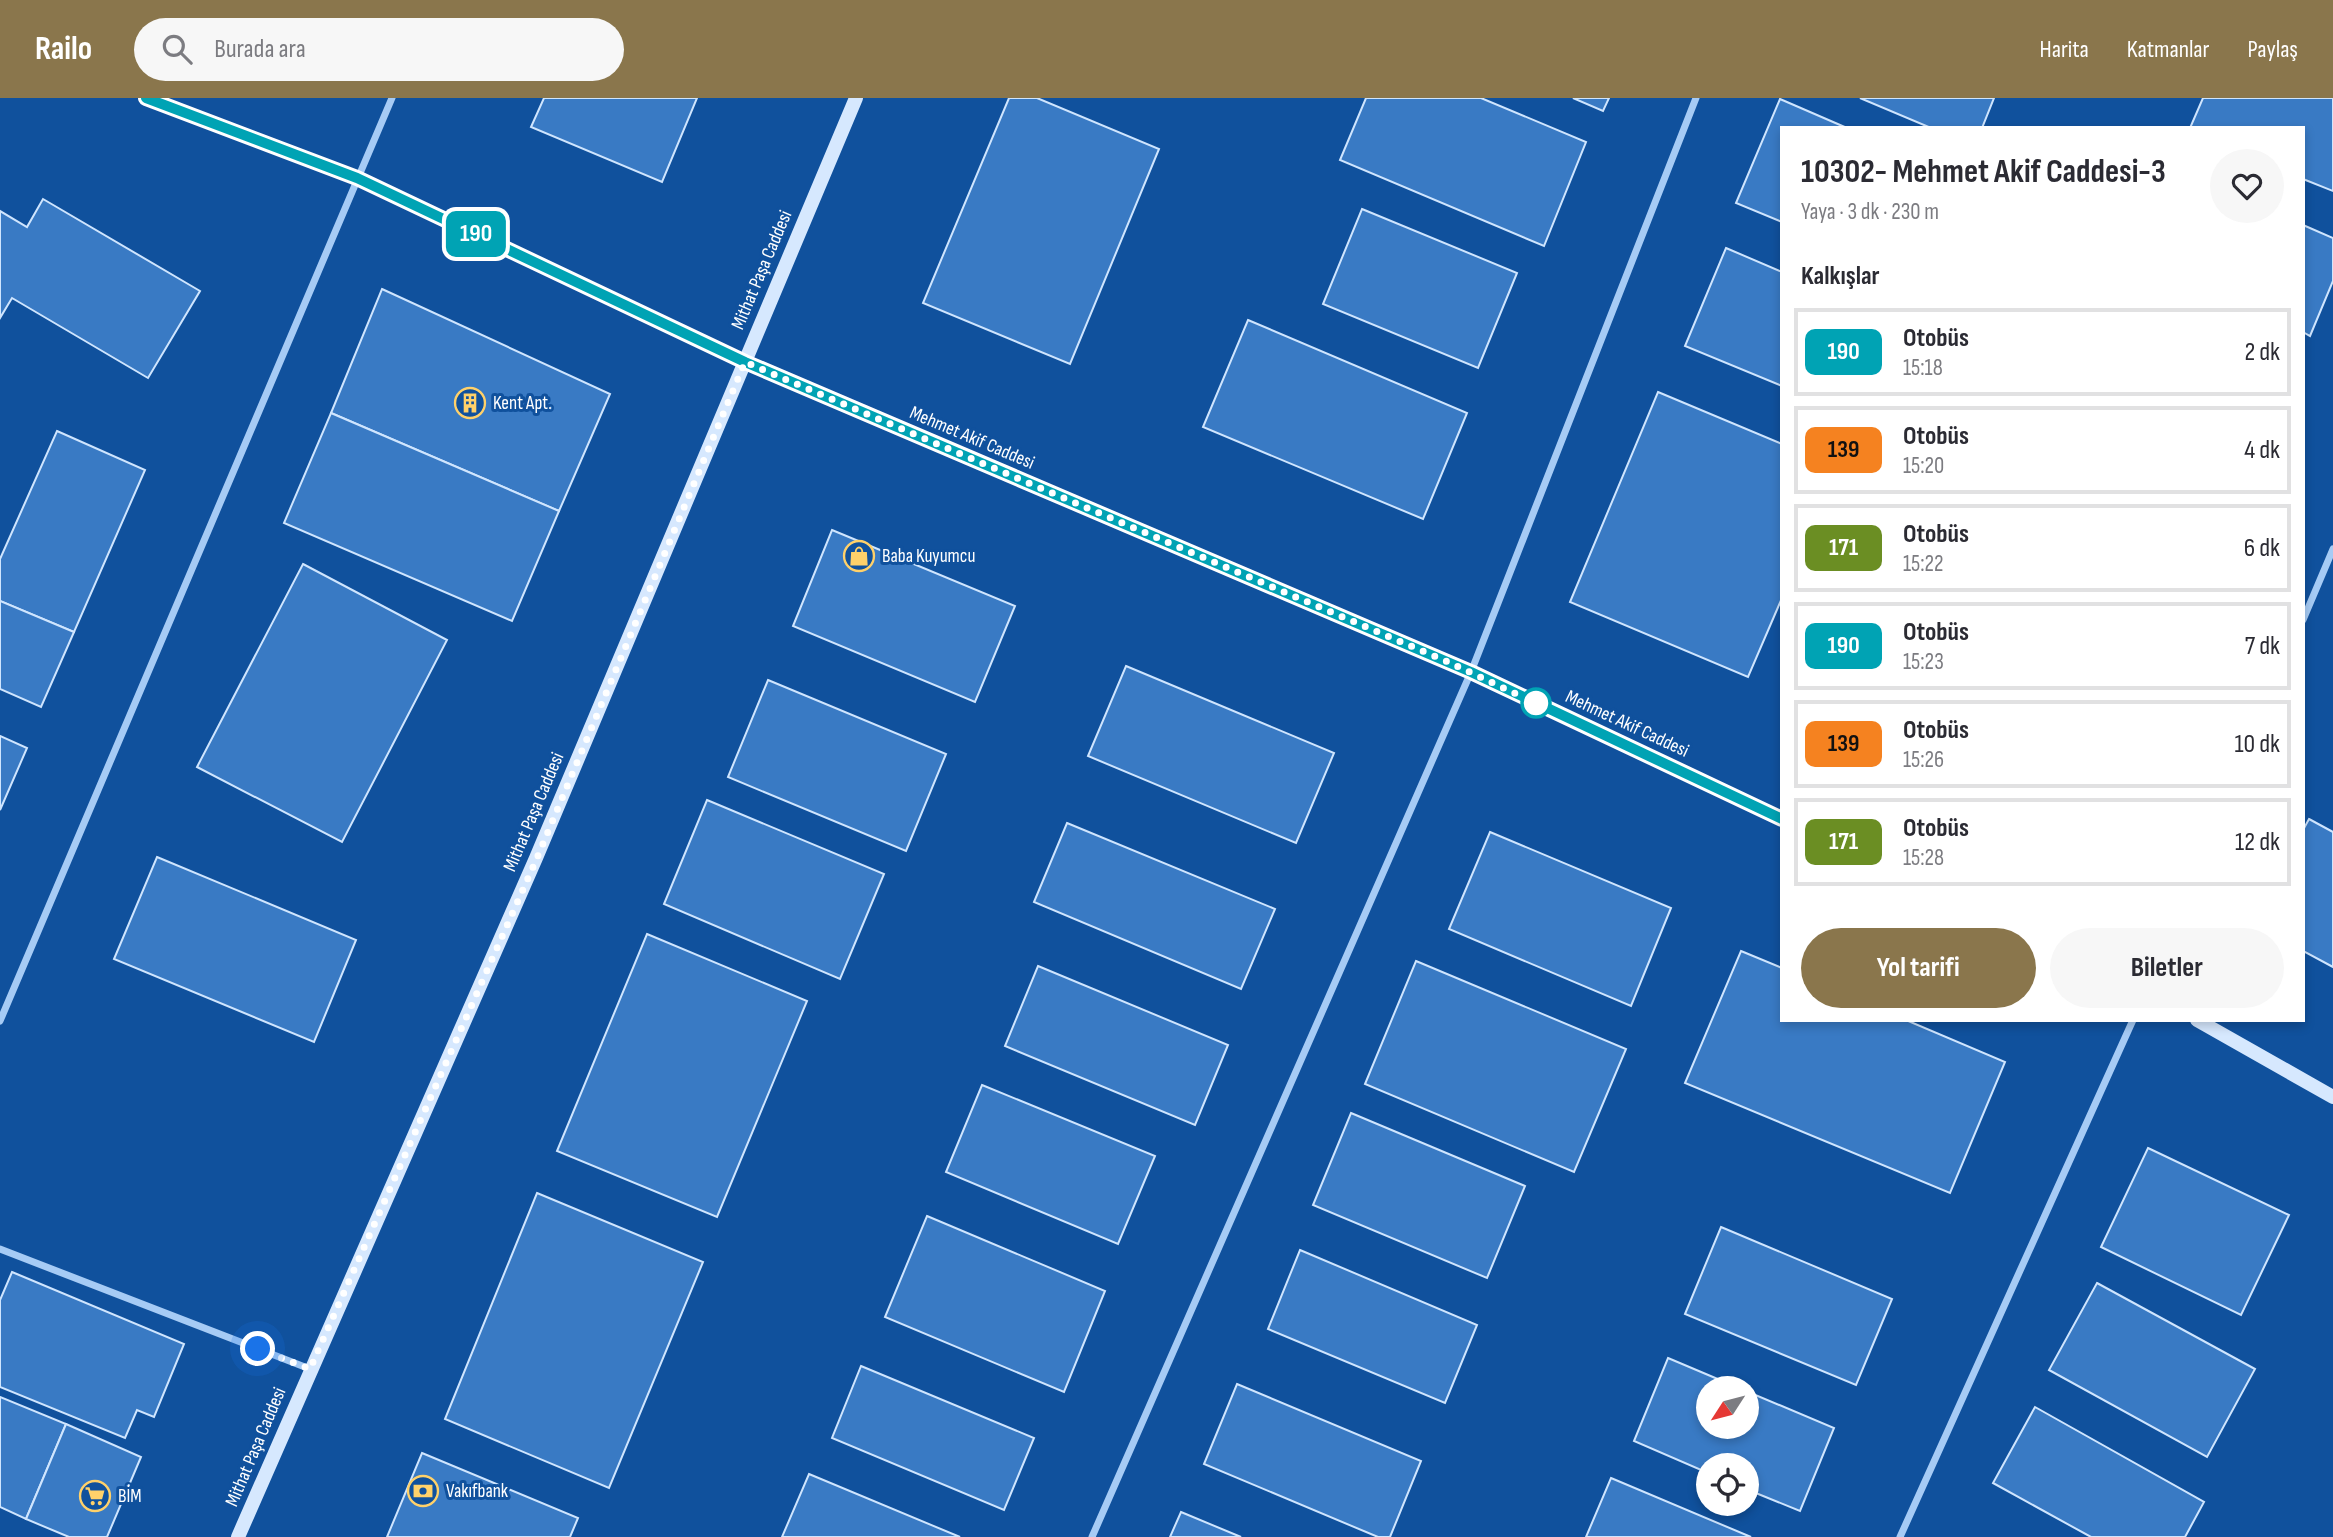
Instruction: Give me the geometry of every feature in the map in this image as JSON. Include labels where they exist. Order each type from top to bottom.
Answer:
[{"type":"street","name":"Mehmet Akif Caddesi","points":[[146,98],[357,178],[745,362],[1471,672],[1780,818]]},
{"type":"street","points":[[0,1021],[392,98]]},
{"type":"street","name":"Mithat Paşa Caddesi","points":[[238,1537],[537,858],[856,98]]},
{"type":"street","points":[[1092,1537],[1471,672],[1696,98]]},
{"type":"street","points":[[2305,615],[2333,550]]},
{"type":"street","points":[[1900,1537],[2132,1022]]},
{"type":"street","points":[[2201,1022],[2333,1097]]},
{"type":"street","points":[[0,1249],[310,1369]]},
{"type":"building","points":[[544,98],[697,98],[662,182],[531,127]]},
{"type":"building","points":[[1009,98],[1037,98],[1159,149],[1070,364],[923,303]]},
{"type":"building","points":[[1366,98],[1481,98],[1586,142],[1544,246],[1340,160]]},
{"type":"building","points":[[1573,98],[1609,98],[1603,111]]},
{"type":"building","points":[[1860,98],[1994,98],[1983,126],[1926,126]]},
{"type":"building","points":[[2203,98],[2333,98],[2333,191],[2305,180],[2305,126],[2191,126]]},
{"type":"building","points":[[1780,99],[1842,126],[1780,126],[1780,221],[1736,203]]},
{"type":"building","points":[[43,199],[200,291],[148,378],[12,298],[0,318],[0,211],[27,227]]},
{"type":"building","points":[[1362,209],[1517,273],[1478,368],[1323,304]]},
{"type":"building","points":[[2305,226],[2333,238],[2333,281],[2310,336],[2305,333]]},
{"type":"building","points":[[1726,248],[1780,271],[1780,385],[1685,346]]},
{"type":"building","name":"Kent Apt.","points":[[382,289],[610,394],[559,511],[331,413]]},
{"type":"building","points":[[1248,320],[1467,413],[1423,519],[1203,427]]},
{"type":"building","points":[[1658,392],[1780,443],[1780,603],[1748,677],[1570,602]]},
{"type":"building","points":[[331,413],[559,511],[512,621],[284,523]]},
{"type":"building","points":[[57,431],[145,470],[74,632],[0,601],[0,559]]},
{"type":"building","points":[[832,530],[1015,606],[975,702],[793,626]]},
{"type":"building","points":[[303,564],[447,640],[342,842],[197,767]]},
{"type":"building","points":[[0,601],[74,632],[41,707],[0,689]]},
{"type":"building","points":[[1126,666],[1334,753],[1296,843],[1088,756]]},
{"type":"building","points":[[768,680],[946,754],[906,851],[728,777]]},
{"type":"building","points":[[0,736],[27,748],[0,810]]},
{"type":"building","points":[[707,800],[884,874],[840,979],[664,904]]},
{"type":"building","points":[[2309,819],[2333,832],[2333,967],[2305,952],[2305,826]]},
{"type":"building","points":[[1067,823],[1275,909],[1241,989],[1034,902]]},
{"type":"building","points":[[1490,832],[1671,908],[1631,1006],[1449,929]]},
{"type":"building","points":[[157,857],[356,940],[314,1042],[114,959]]},
{"type":"building","points":[[647,934],[807,1001],[717,1217],[557,1151]]},
{"type":"building","points":[[1741,951],[1780,967],[1780,1022],[1911,1022],[2005,1062],[1950,1193],[1685,1083]]},
{"type":"building","points":[[1416,961],[1626,1049],[1574,1172],[1365,1084]]},
{"type":"building","points":[[1038,966],[1228,1045],[1195,1125],[1005,1046]]},
{"type":"building","points":[[982,1085],[1155,1156],[1118,1244],[946,1172]]},
{"type":"building","points":[[1351,1113],[1525,1186],[1487,1278],[1313,1205]]},
{"type":"building","points":[[2148,1148],[2289,1215],[2241,1315],[2101,1247]]},
{"type":"building","points":[[537,1193],[703,1262],[609,1488],[445,1419]]},
{"type":"building","points":[[927,1216],[1105,1291],[1064,1392],[885,1317]]},
{"type":"building","points":[[1721,1227],[1892,1299],[1856,1385],[1685,1314]]},
{"type":"building","points":[[1300,1250],[1477,1325],[1445,1403],[1268,1329]]},
{"type":"building","points":[[12,1272],[184,1344],[154,1417],[137,1410],[125,1438],[0,1387],[0,1300]]},
{"type":"building","points":[[2097,1283],[2255,1369],[2207,1457],[2049,1370]]},
{"type":"building","points":[[1668,1358],[1711,1376],[1696,1376],[1696,1439],[1759,1439],[1759,1396],[1834,1428],[1800,1511],[1759,1494],[1759,1453],[1696,1453],[1696,1468],[1634,1441]]},
{"type":"building","points":[[861,1366],[1034,1438],[1004,1510],[832,1438]]},
{"type":"building","points":[[1237,1384],[1421,1461],[1390,1537],[1378,1537],[1204,1464]]},
{"type":"building","points":[[0,1397],[66,1424],[26,1519],[0,1507]]},
{"type":"building","points":[[2035,1407],[2204,1502],[2185,1537],[2091,1537],[1993,1483]]},
{"type":"building","points":[[66,1424],[141,1457],[107,1537],[69,1537],[26,1519]]},
{"type":"building","points":[[422,1453],[578,1518],[570,1537],[387,1537]]},
{"type":"building","points":[[809,1474],[960,1537],[782,1537]]},
{"type":"building","points":[[1611,1478],[1751,1537],[1586,1537]]},
{"type":"building","points":[[1181,1512],[1241,1537],[1170,1537]]},
{"type":"bus line","name":"190","points":[[146,98],[357,178],[745,362],[1471,672],[1780,818]]},
{"type":"place","name":"Kent Apt.","points":[[470,403]]},
{"type":"place","name":"Baba Kuyumcu","points":[[859,556]]},
{"type":"place","name":"Vakıfbank","points":[[423,1491]]},
{"type":"place","name":"BİM","points":[[95,1496]]},
{"type":"route","points":[[258,1349],[310,1369],[537,858],[745,362],[1446,661],[1542,706],[1536,703]]}]
